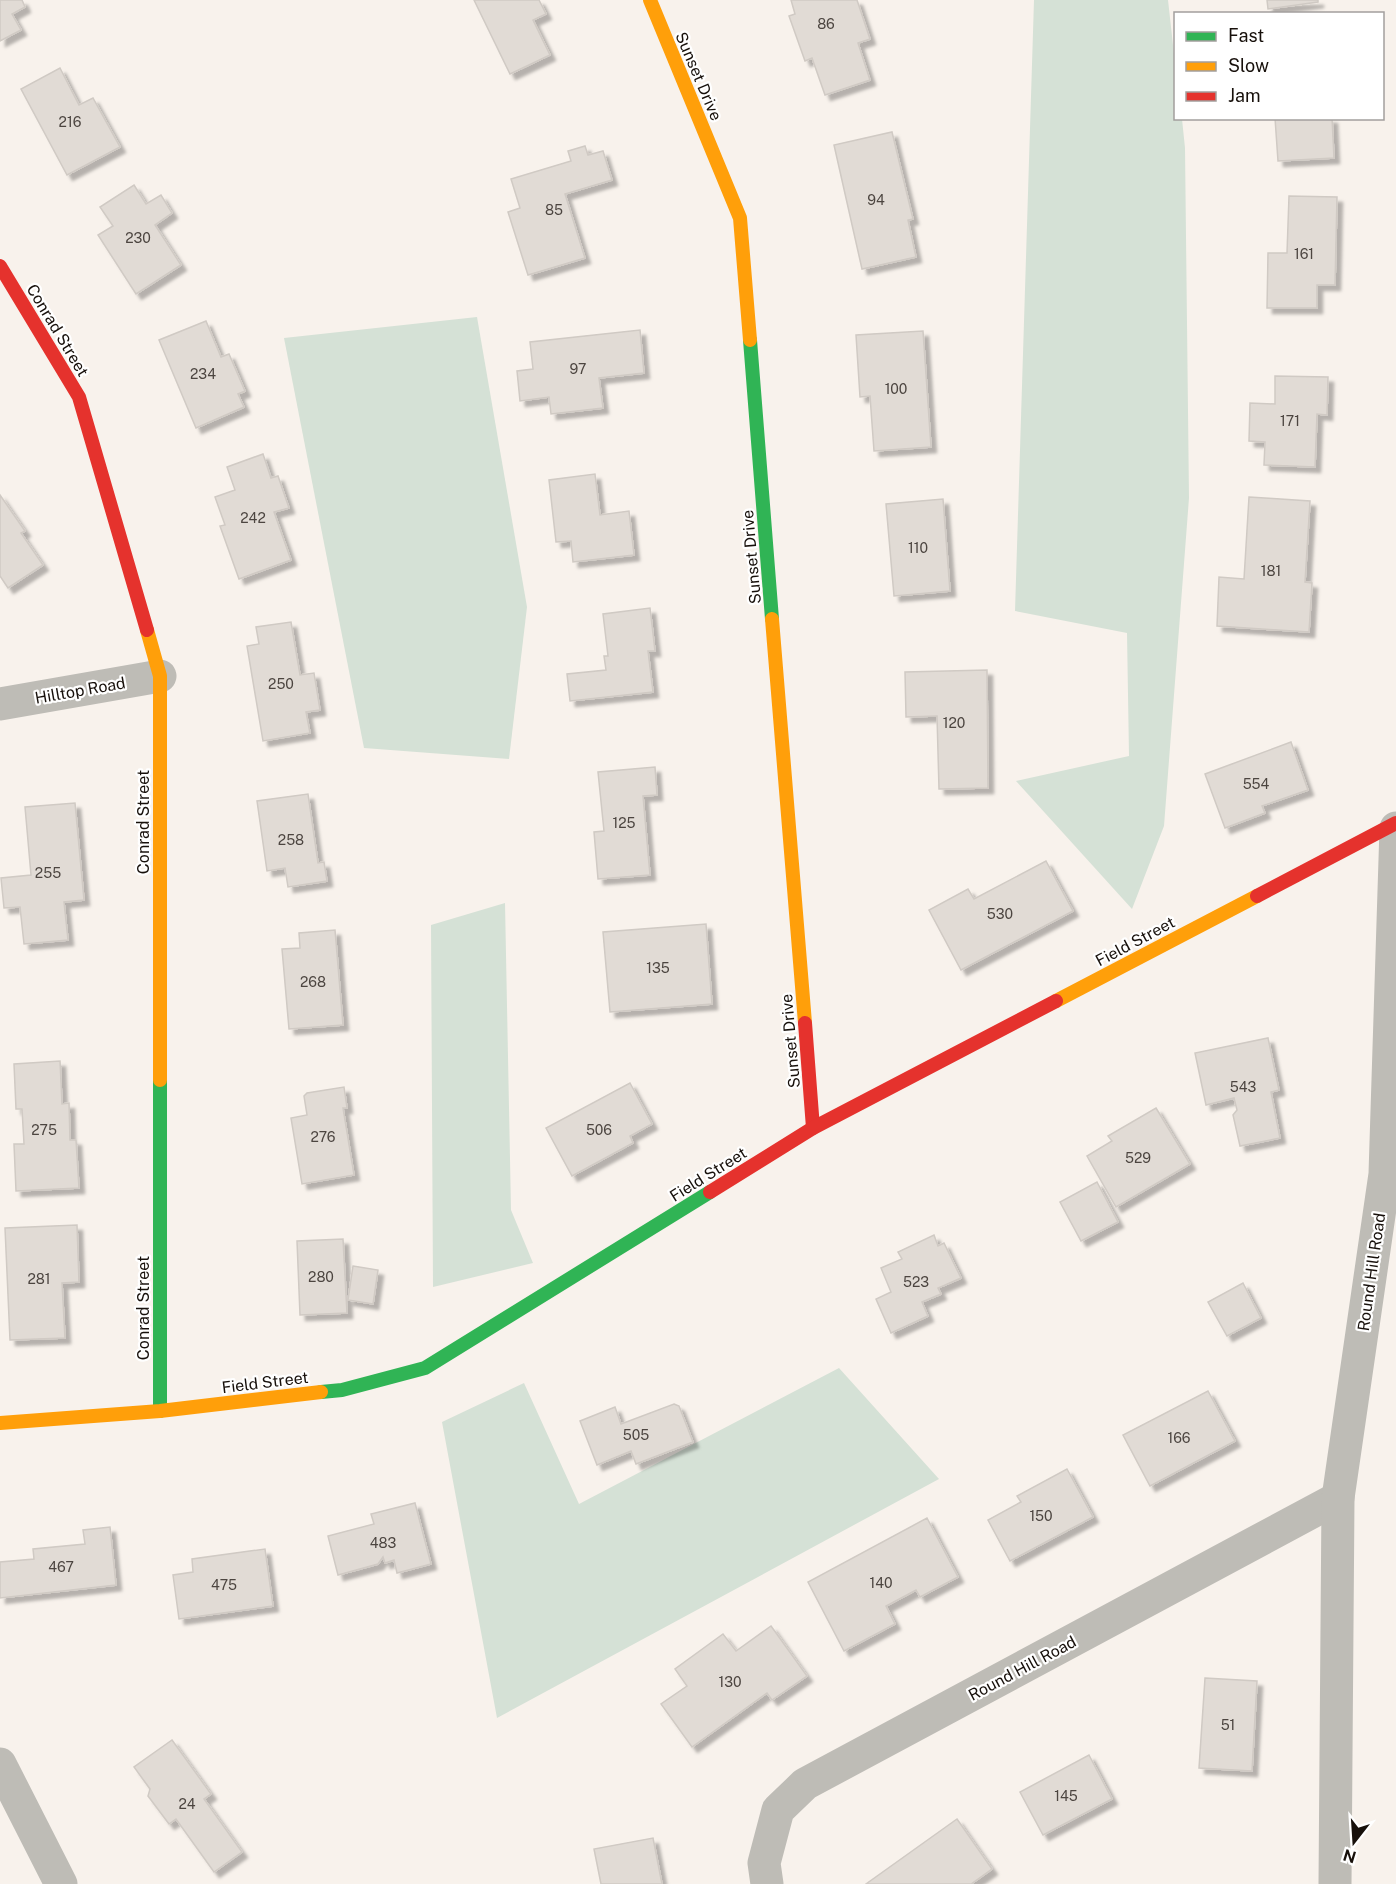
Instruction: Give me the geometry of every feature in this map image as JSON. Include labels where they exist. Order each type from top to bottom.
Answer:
[{"type":"street","name":"Sunset Drive","points":[[650,0],[740,218],[813,1128]]},
{"type":"street","name":"Conrad Street","points":[[0,266],[79,398],[160,676],[160,1411]]},
{"type":"street","name":"Hilltop Road","points":[[0,704],[160,676]]},
{"type":"street","name":"Field Street","points":[[0,1423],[160,1411],[342,1390],[425,1368],[813,1128],[1396,823]]},
{"type":"street","name":"Round Hill Road","points":[[1335,1884],[1338,1498],[1385,1174],[1396,828]]},
{"type":"street","name":"Round Hill Road","points":[[767,1884],[764,1863],[778,1810],[805,1785],[1338,1498]]},
{"type":"street","points":[[0,1764],[61,1884]]},
{"type":"shaded area","points":[[1034,0],[1168,0],[1174,54],[1174,120],[1182,120],[1185,148],[1189,498],[1164,826],[1132,909],[1016,781],[1129,756],[1127,633],[1015,611]]},
{"type":"shaded area","points":[[477,317],[527,607],[509,759],[364,748],[284,338]]},
{"type":"shaded area","points":[[505,903],[511,1210],[533,1263],[433,1287],[431,925]]},
{"type":"shaded area","points":[[839,1368],[939,1479],[497,1718],[442,1422],[524,1383],[579,1504]]},
{"type":"building","points":[[0,0],[22,0],[25,7],[12,14],[21,30],[0,41]]},
{"type":"building","points":[[474,0],[539,0],[546,14],[533,20],[550,55],[510,74]]},
{"type":"building","points":[[791,0],[857,0],[870,39],[858,43],[870,80],[825,95],[812,58],[805,61],[789,16],[795,14]]},
{"type":"building","points":[[1267,0],[1318,0],[1318,2],[1268,9]]},
{"type":"building","points":[[60,68],[79,105],[93,98],[120,147],[67,175],[21,89]]},
{"type":"building","points":[[1275,120],[1332,120],[1334,158],[1278,161]]},
{"type":"building","points":[[892,132],[913,219],[908,220],[916,257],[862,269],[834,145]]},
{"type":"building","points":[[585,146],[588,155],[603,151],[612,180],[565,194],[585,258],[528,275],[508,212],[520,208],[511,179],[571,161],[568,151]]},
{"type":"building","points":[[134,185],[146,204],[161,195],[172,213],[155,225],[181,265],[136,294],[98,235],[113,226],[100,207]]},
{"type":"building","points":[[1289,196],[1337,197],[1335,285],[1317,285],[1317,308],[1267,308],[1268,253],[1287,253]]},
{"type":"building","points":[[206,321],[221,357],[229,354],[245,391],[238,394],[244,407],[196,428],[159,340]]},
{"type":"building","points":[[640,330],[644,373],[599,378],[603,408],[551,414],[549,397],[520,401],[517,371],[533,369],[530,342]]},
{"type":"building","points":[[923,331],[931,447],[874,451],[870,396],[860,397],[856,335]]},
{"type":"building","points":[[1275,376],[1328,377],[1327,415],[1317,414],[1315,467],[1264,465],[1265,442],[1249,441],[1250,403],[1275,404]]},
{"type":"building","points":[[263,454],[271,478],[278,476],[289,508],[274,512],[291,560],[239,579],[220,526],[225,525],[215,497],[235,490],[227,467]]},
{"type":"building","points":[[595,474],[600,515],[629,511],[634,555],[573,562],[571,541],[556,542],[549,480]]},
{"type":"building","points":[[0,495],[25,531],[21,533],[43,565],[8,588],[0,576]]},
{"type":"building","points":[[1249,497],[1310,501],[1305,582],[1312,583],[1309,632],[1217,626],[1219,577],[1244,579]]},
{"type":"building","points":[[943,499],[950,591],[894,596],[886,504]]},
{"type":"building","points":[[650,608],[655,651],[648,651],[653,692],[570,701],[567,674],[606,670],[604,656],[608,656],[603,614]]},
{"type":"building","points":[[291,622],[300,675],[314,673],[320,710],[306,712],[310,733],[263,741],[247,646],[259,644],[256,627]]},
{"type":"building","points":[[987,670],[988,788],[939,789],[937,716],[906,717],[905,672]]},
{"type":"building","points":[[1291,742],[1308,790],[1262,806],[1265,813],[1225,828],[1205,774]]},
{"type":"building","points":[[655,767],[657,795],[643,796],[650,875],[598,879],[594,832],[604,831],[598,772]]},
{"type":"building","points":[[308,794],[318,863],[324,862],[327,881],[288,887],[285,868],[267,871],[257,801]]},
{"type":"building","points":[[75,803],[84,900],[64,902],[68,940],[24,944],[20,907],[4,908],[1,878],[31,875],[25,807]]},
{"type":"building","points":[[1046,861],[1073,911],[961,970],[929,910],[968,889],[974,899]]},
{"type":"building","points":[[706,924],[712,1004],[610,1012],[603,932]]},
{"type":"building","points":[[335,930],[343,1025],[289,1029],[282,949],[300,948],[299,933]]},
{"type":"building","points":[[1268,1038],[1279,1090],[1271,1092],[1280,1138],[1240,1146],[1233,1115],[1237,1110],[1234,1098],[1206,1105],[1195,1053]]},
{"type":"building","points":[[60,1061],[62,1104],[69,1103],[70,1140],[76,1140],[79,1188],[16,1191],[14,1144],[24,1144],[22,1109],[16,1109],[14,1064]]},
{"type":"building","points":[[630,1083],[652,1124],[630,1136],[633,1143],[572,1176],[546,1128]]},
{"type":"building","points":[[344,1087],[347,1108],[343,1108],[354,1175],[302,1184],[291,1118],[307,1115],[304,1096],[307,1093]]},
{"type":"building","points":[[1156,1108],[1190,1164],[1116,1207],[1087,1156],[1112,1141],[1108,1136]]},
{"type":"building","points":[[1097,1182],[1118,1222],[1081,1241],[1060,1202]]},
{"type":"building","points":[[77,1225],[79,1282],[62,1283],[65,1338],[10,1340],[5,1228]]},
{"type":"building","points":[[934,1235],[938,1246],[944,1243],[961,1278],[938,1288],[941,1294],[922,1302],[928,1316],[891,1333],[876,1299],[891,1292],[881,1268],[902,1259],[898,1252]]},
{"type":"building","points":[[343,1239],[347,1313],[300,1315],[297,1241]]},
{"type":"building","points":[[353,1266],[378,1270],[373,1304],[348,1300]]},
{"type":"building","points":[[1243,1283],[1261,1318],[1227,1336],[1208,1302]]},
{"type":"building","points":[[1208,1391],[1235,1441],[1150,1486],[1123,1435]]},
{"type":"building","points":[[674,1404],[679,1406],[693,1442],[636,1464],[631,1451],[597,1465],[580,1421],[615,1407],[621,1424]]},
{"type":"building","points":[[1067,1469],[1093,1517],[1010,1561],[988,1520],[1021,1502],[1017,1496]]},
{"type":"building","points":[[415,1503],[431,1564],[397,1573],[394,1560],[385,1563],[383,1557],[378,1564],[338,1575],[328,1536],[374,1524],[371,1514]]},
{"type":"building","points":[[927,1518],[958,1577],[920,1597],[916,1590],[886,1606],[895,1624],[844,1651],[808,1582]]},
{"type":"building","points":[[110,1527],[116,1585],[0,1598],[0,1562],[34,1559],[33,1549],[85,1544],[83,1530]]},
{"type":"building","points":[[265,1549],[273,1606],[179,1619],[173,1575],[193,1572],[192,1559]]},
{"type":"building","points":[[771,1626],[807,1676],[772,1700],[767,1693],[692,1747],[661,1704],[687,1686],[675,1669],[723,1634],[736,1651]]},
{"type":"building","points":[[1205,1678],[1257,1681],[1252,1771],[1199,1768]]},
{"type":"building","points":[[172,1740],[211,1794],[204,1799],[242,1852],[214,1872],[176,1819],[169,1824],[148,1796],[150,1789],[134,1767]]},
{"type":"building","points":[[1089,1755],[1112,1799],[1043,1835],[1020,1792]]},
{"type":"building","points":[[957,1819],[992,1869],[971,1884],[866,1884]]},
{"type":"building","points":[[653,1838],[662,1884],[601,1884],[594,1849]]},
{"type":"traffic: fast","points":[[750,340],[772,619]]},
{"type":"traffic: fast","points":[[160,1080],[160,1411]]},
{"type":"traffic: fast","points":[[321,1392],[342,1390],[425,1368],[710,1192]]},
{"type":"traffic: slow","points":[[650,0],[740,218],[750,340]]},
{"type":"traffic: slow","points":[[772,619],[805,1023]]},
{"type":"traffic: slow","points":[[147,630],[160,676],[160,1080]]},
{"type":"traffic: slow","points":[[1056,1001],[1257,896]]},
{"type":"traffic: slow","points":[[0,1423],[160,1411],[321,1392]]},
{"type":"traffic: jam","points":[[0,266],[79,397],[147,630]]},
{"type":"traffic: jam","points":[[1257,896],[1396,823]]},
{"type":"traffic: jam","points":[[710,1192],[813,1128],[1056,1001]]},
{"type":"traffic: jam","points":[[805,1023],[813,1128]]}]
